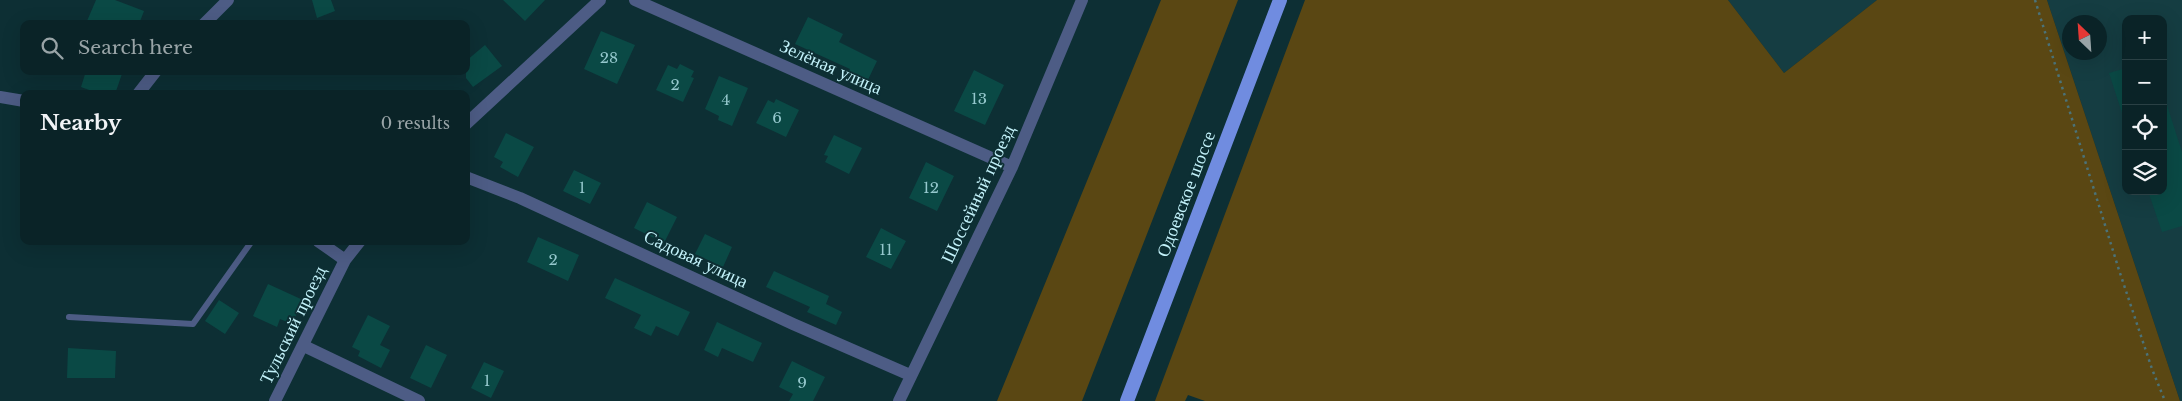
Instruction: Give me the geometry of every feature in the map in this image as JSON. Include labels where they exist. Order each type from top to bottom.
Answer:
[{"type":"main road","name":"Одоевское шоссе","points":[[1127,401],[1280,0]]},
{"type":"street","points":[[208,20],[228,0]]},
{"type":"street","points":[[470,120],[600,0]]},
{"type":"street","name":"Зелёная улица","points":[[635,0],[1012,167]]},
{"type":"street","name":"Шоссейный проезд","points":[[899,401],[1012,167],[1082,0]]},
{"type":"street","points":[[141,90],[153,75]]},
{"type":"street","points":[[0,98],[20,100]]},
{"type":"street","name":"Садовая улица","points":[[470,179],[520,198],[793,324],[910,375]]},
{"type":"street","points":[[324,245],[345,260]]},
{"type":"street","name":"Тульский проезд","points":[[275,401],[304,346],[345,260],[357,245]]},
{"type":"street","points":[[304,346],[419,401]]},
{"type":"lane","points":[[69,318],[193,324],[249,245]]},
{"type":"path","points":[[2035,0],[2116,260],[2152,369],[2165,401]]},
{"type":"shaded area","points":[[1161,0],[1238,0],[1082,401],[997,401]]},
{"type":"shaded area","points":[[1305,0],[1728,0],[1784,73],[1877,0],[2047,0],[2062,45],[2062,60],[2067,60],[2180,401],[1205,401],[1188,395],[1185,401],[1155,401]]},
{"type":"shaded area","points":[[1728,0],[1877,0],[1784,73]]},
{"type":"shaded area","points":[[2047,0],[2182,0],[2182,401],[2180,401],[2067,60],[2107,60],[2107,15],[2062,15],[2062,45]]},
{"type":"building","points":[[96,0],[115,0],[144,11],[141,20],[87,20]]},
{"type":"building","points":[[312,0],[331,0],[335,11],[317,18]]},
{"type":"building","points":[[503,0],[545,0],[525,21]]},
{"type":"building","points":[[808,17],[843,34],[839,42],[877,61],[864,88],[845,78],[850,69],[795,44]]},
{"type":"building","points":[[601,31],[635,45],[617,84],[584,69]]},
{"type":"building","points":[[485,45],[502,66],[473,87],[466,78],[466,75],[470,75],[470,58]]},
{"type":"building","points":[[680,64],[694,71],[691,77],[694,78],[683,102],[656,90],[668,65],[677,69]]},
{"type":"building","points":[[2122,69],[2122,113],[2109,73]]},
{"type":"building","points":[[974,70],[1004,85],[985,125],[954,111]]},
{"type":"building","points":[[85,75],[122,75],[116,90],[89,90],[81,87]]},
{"type":"building","points":[[719,76],[748,88],[732,126],[718,120],[719,116],[705,109]]},
{"type":"building","points":[[776,99],[799,110],[786,137],[756,123],[768,100],[774,103]]},
{"type":"building","points":[[2167,105],[2182,152],[2182,226],[2162,232],[2149,195],[2167,195]]},
{"type":"building","points":[[506,133],[534,147],[518,177],[500,167],[503,162],[494,157]]},
{"type":"building","points":[[834,135],[862,148],[849,174],[825,162],[828,156],[824,155]]},
{"type":"building","points":[[926,162],[954,176],[937,211],[909,198]]},
{"type":"building","points":[[574,170],[601,183],[590,204],[563,191]]},
{"type":"building","points":[[647,202],[677,217],[664,243],[634,228]]},
{"type":"building","points":[[881,228],[906,241],[891,269],[866,257]]},
{"type":"building","points":[[705,234],[732,247],[723,267],[695,254]]},
{"type":"building","points":[[538,237],[579,255],[568,281],[527,262]]},
{"type":"building","points":[[774,271],[829,296],[826,304],[842,312],[836,325],[807,312],[810,307],[766,287]]},
{"type":"building","points":[[615,278],[690,312],[678,336],[656,326],[651,336],[634,328],[641,315],[605,298]]},
{"type":"building","points":[[268,284],[303,300],[292,324],[280,319],[277,327],[253,316]]},
{"type":"building","points":[[219,300],[239,313],[225,334],[205,321]]},
{"type":"building","points":[[368,315],[390,326],[380,345],[390,350],[381,368],[358,356],[360,351],[352,347]]},
{"type":"building","points":[[717,322],[762,343],[753,362],[722,348],[718,357],[704,350]]},
{"type":"building","points":[[426,345],[447,355],[431,388],[410,378]]},
{"type":"building","points":[[68,348],[116,351],[115,378],[67,378]]},
{"type":"building","points":[[792,361],[825,377],[813,401],[789,401],[793,394],[779,387]]},
{"type":"building","points":[[484,362],[504,371],[491,398],[471,388]]}]
